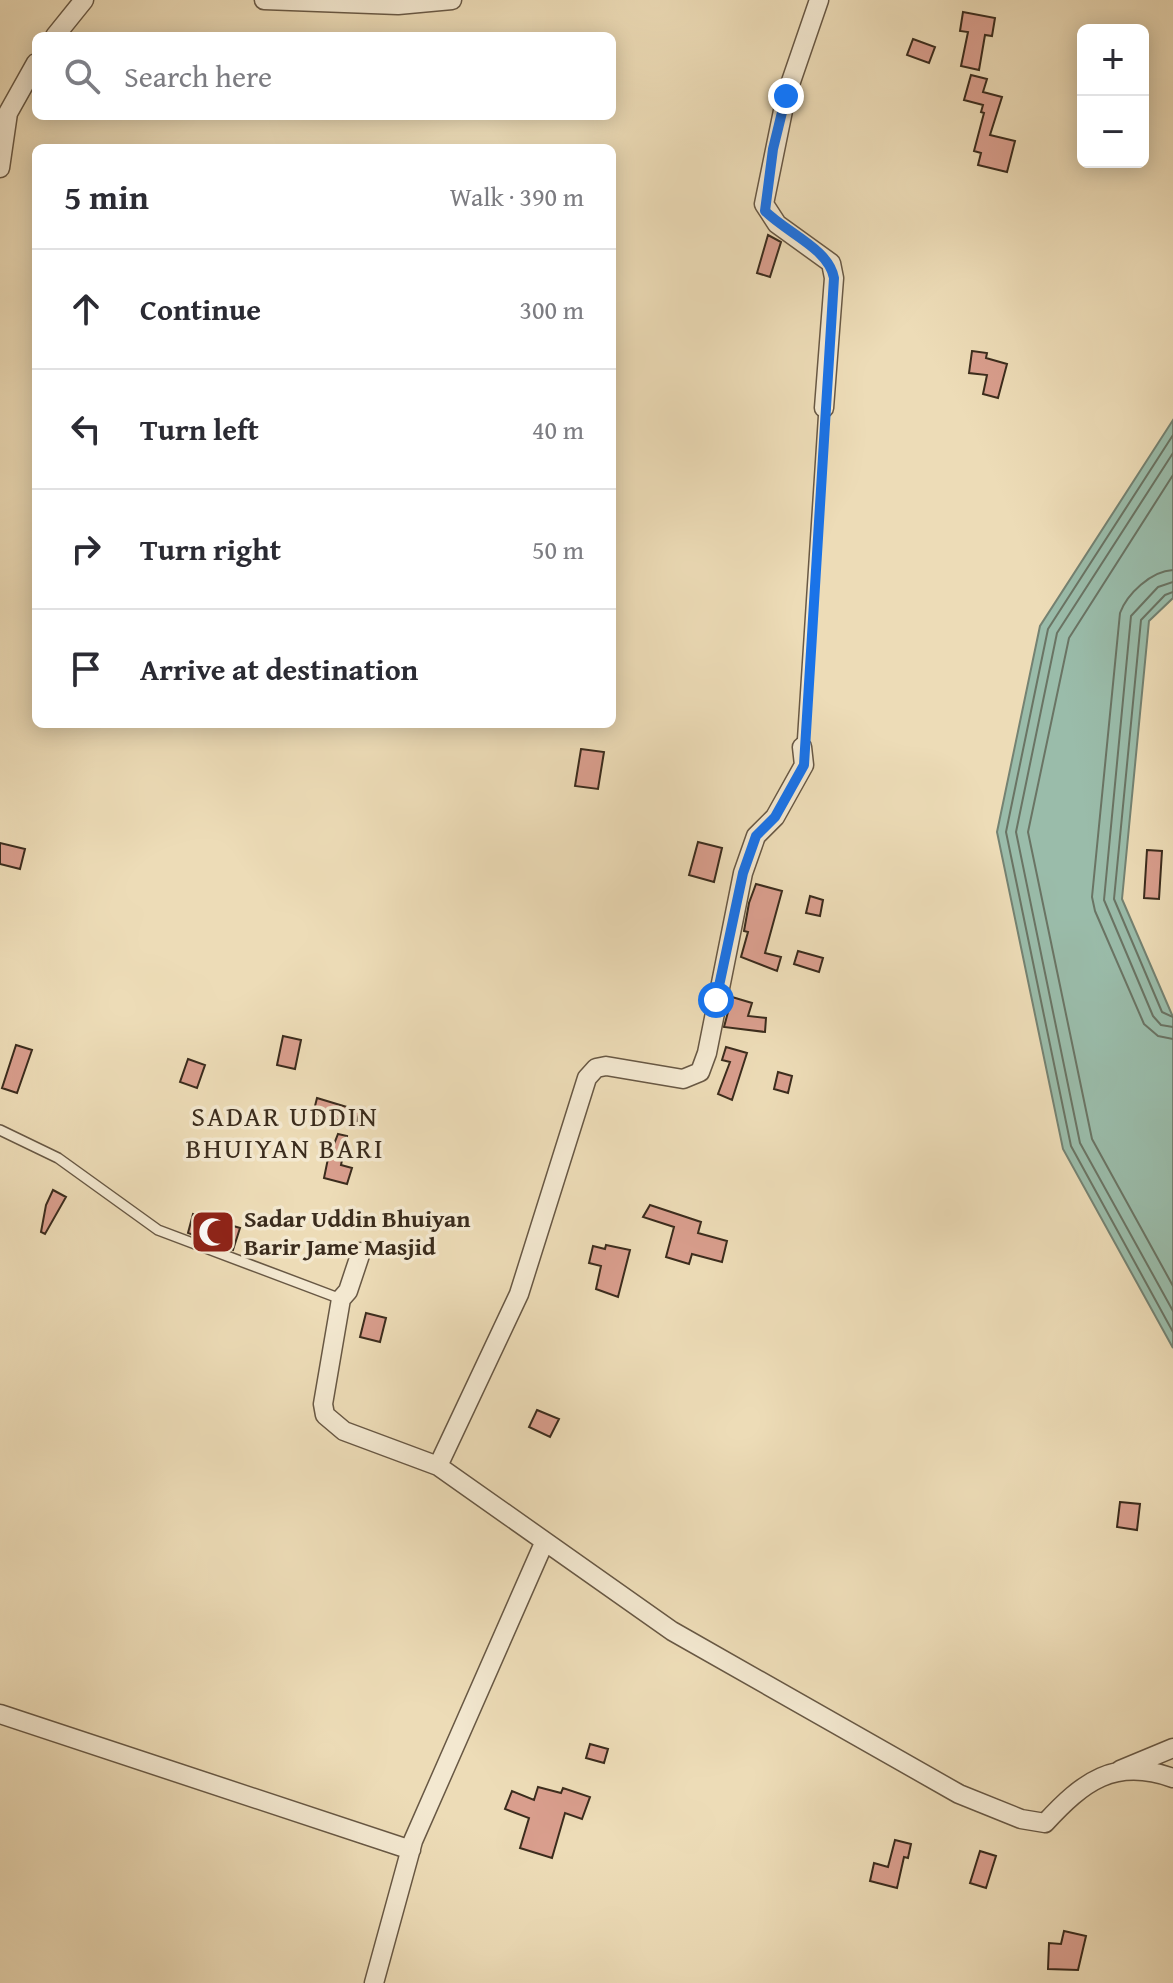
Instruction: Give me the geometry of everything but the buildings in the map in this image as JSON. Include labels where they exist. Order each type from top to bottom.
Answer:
[{"type":"street","points":[[58,32],[84,0]]},
{"type":"street","points":[[264,0],[398,5],[452,0]]},
{"type":"street","points":[[819,0],[786,96],[764,204],[777,224],[831,263],[834,278],[824,408]]},
{"type":"street","points":[[0,168],[8,113],[32,70]]},
{"type":"street","points":[[438,1466],[519,1294],[587,1078],[596,1068],[606,1066],[683,1079],[700,1072],[707,1053],[743,873],[756,836],[775,817],[804,765],[802,747]]},
{"type":"street","points":[[361,1252],[348,1291],[341,1299],[323,1404],[325,1415],[344,1431],[438,1466],[672,1631],[959,1794],[1021,1819],[1045,1823],[1077,1787],[1173,1748]]},
{"type":"street","points":[[374,1983],[411,1850],[544,1543]]},
{"type":"street","points":[[0,1714],[411,1850]]},
{"type":"street","points":[[1119,1770],[1173,1778]]},
{"type":"lane","points":[[802,747],[824,408]]},
{"type":"lane","points":[[0,1130],[58,1158],[158,1230],[341,1299]]},
{"type":"water","points":[[1173,420],[1173,598],[1149,621],[1122,899],[1173,1017],[1173,1348],[1063,1149],[997,832],[1040,626]]},
{"type":"place","name":"Sadar Uddin Bhuiyan Barir Jame Masjid","points":[[213,1232]]},
{"type":"district","name":"SADAR UDDIN BHUIYAN BARI","points":[[285,1131]]},
{"type":"route","points":[[716,1000],[743,873],[756,836],[788,798],[804,765],[802,747],[834,278],[831,263],[824,254],[777,224],[765,211],[773,149],[786,96]]}]
